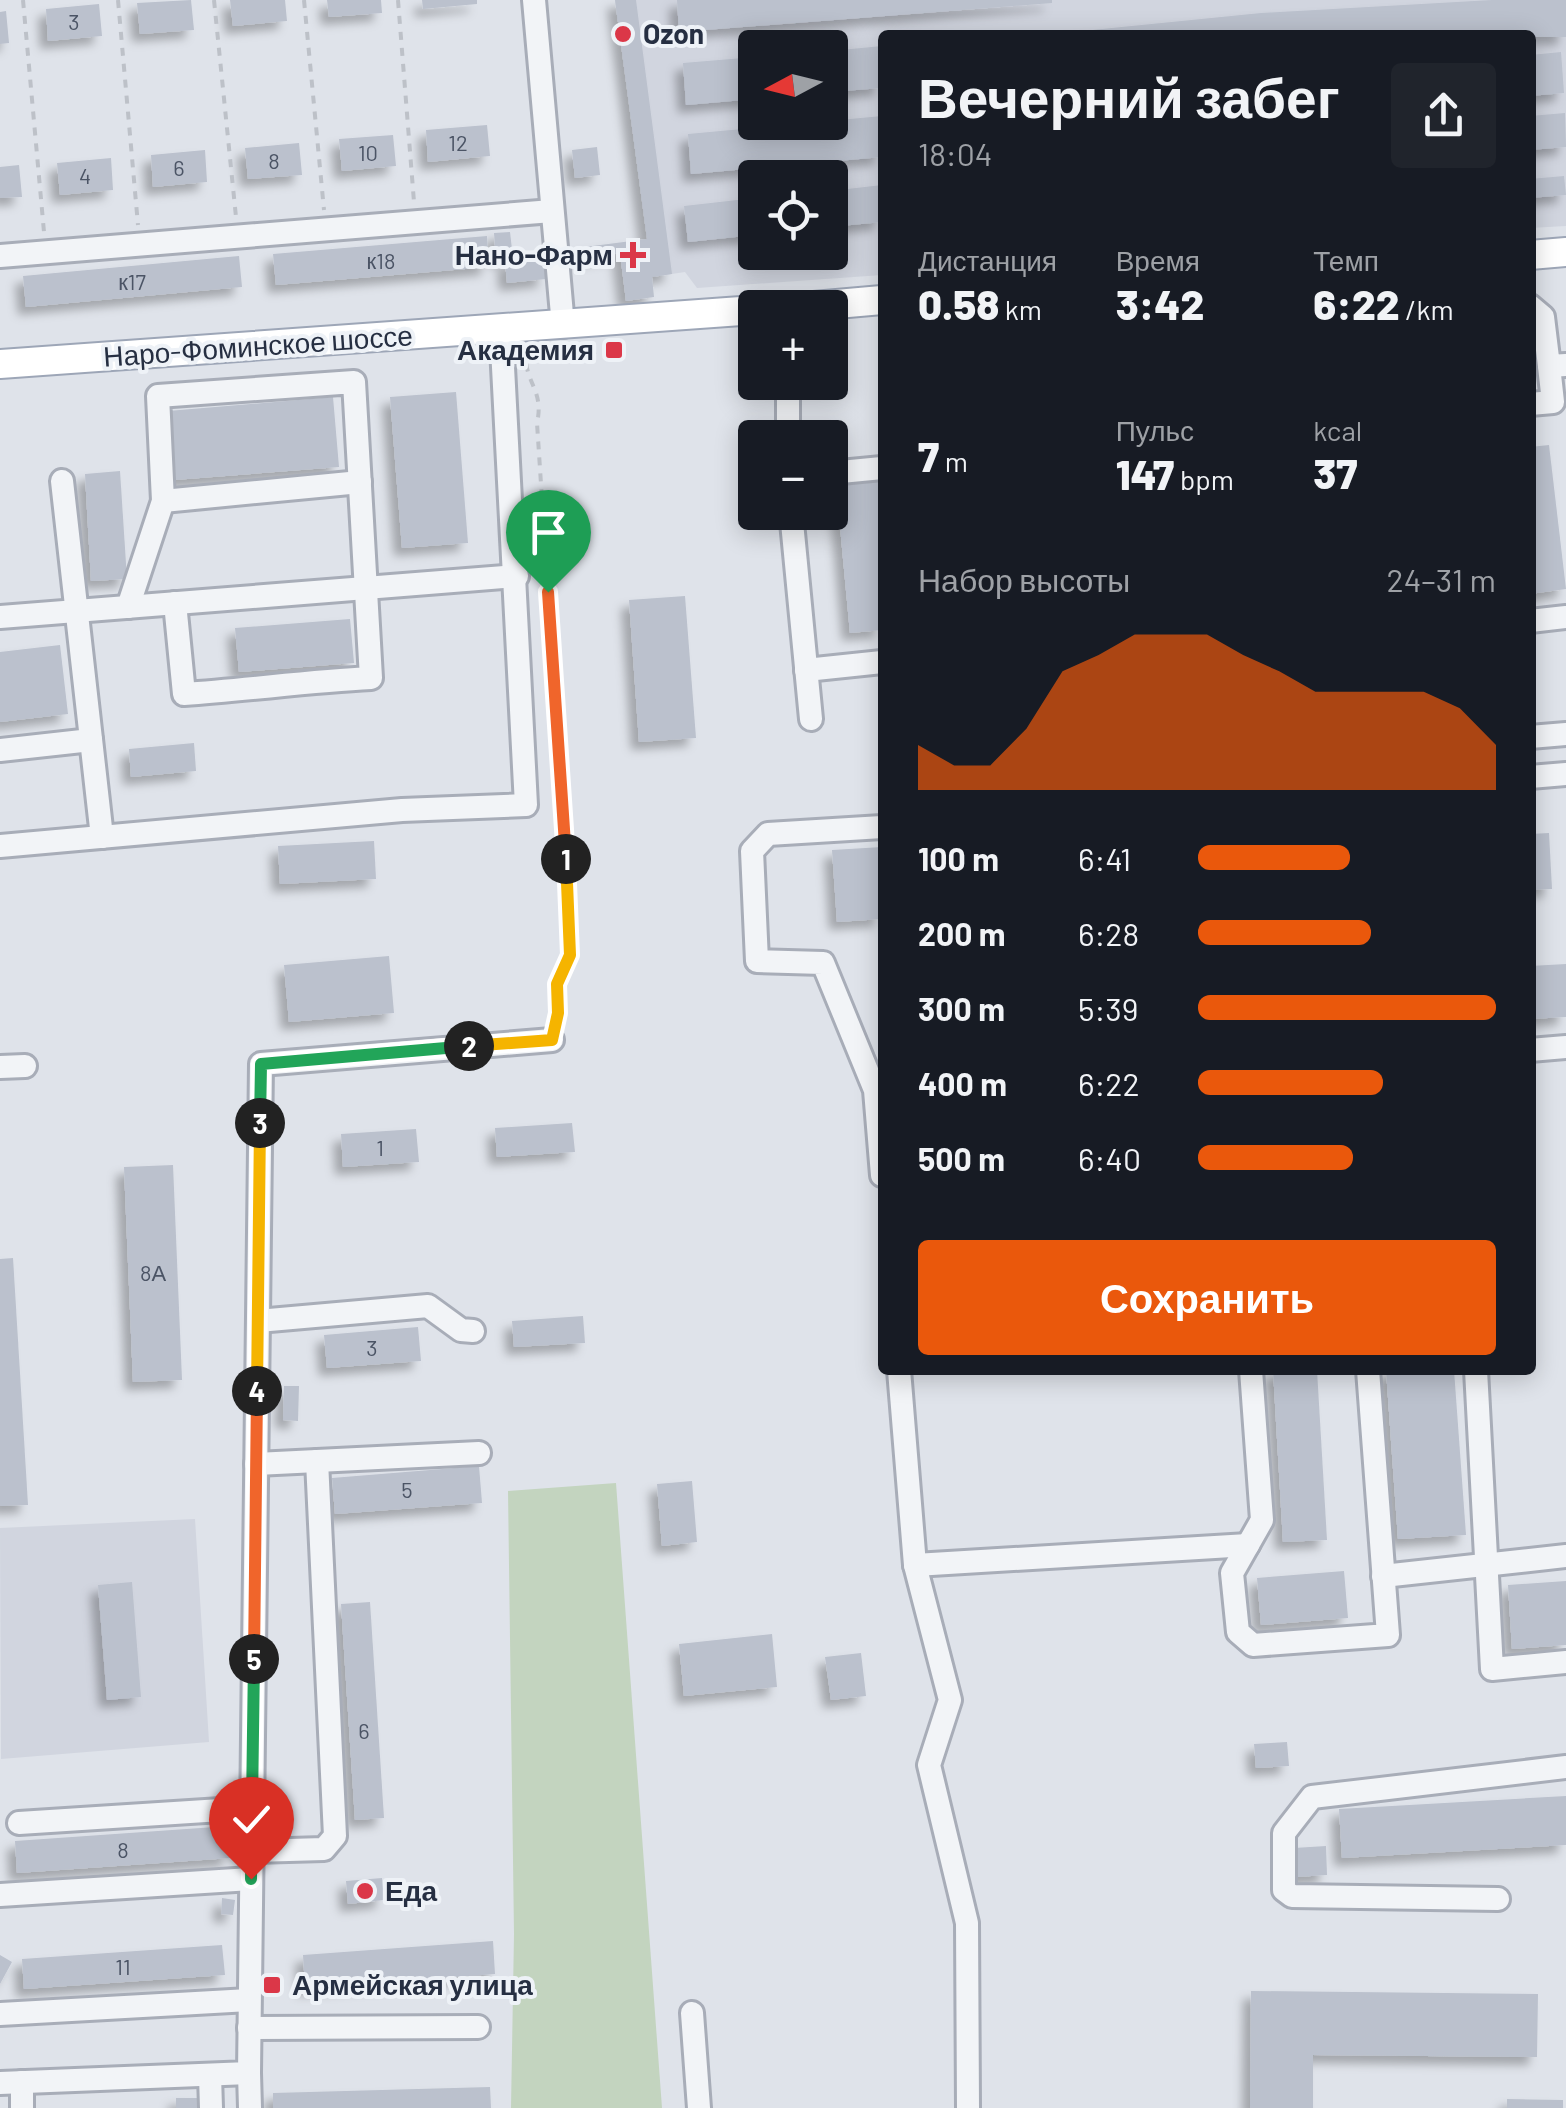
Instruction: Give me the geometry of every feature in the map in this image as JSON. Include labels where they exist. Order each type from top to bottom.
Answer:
[{"type":"main road","points":[[848,303],[878,300]]},
{"type":"main road","name":"Наро-Фоминское шоссе","points":[[0,364],[738,311]]},
{"type":"street","points":[[534,0],[563,326]]},
{"type":"street","points":[[0,256],[552,211]]},
{"type":"street","points":[[1536,311],[1543,316],[1557,366],[1550,405]]},
{"type":"street","points":[[0,846],[402,810],[526,805],[501,329]]},
{"type":"street","points":[[128,607],[163,501],[158,396],[354,382],[371,678],[274,683],[247,690],[184,694],[175,604]]},
{"type":"street","points":[[848,471],[878,468]]},
{"type":"street","points":[[62,481],[102,837]]},
{"type":"street","points":[[163,501],[360,482]]},
{"type":"street","points":[[794,530],[810,719]]},
{"type":"street","points":[[0,618],[516,576]]},
{"type":"street","points":[[1536,620],[1566,618]]},
{"type":"street","points":[[806,670],[878,662]]},
{"type":"street","points":[[1536,736],[1566,734]]},
{"type":"street","points":[[0,750],[90,740]]},
{"type":"street","points":[[1536,776],[1566,774]]},
{"type":"street","points":[[878,828],[768,834],[752,851],[757,961],[822,963],[875,1090],[878,1126]]},
{"type":"street","points":[[250,2108],[261,1064],[552,1040]]},
{"type":"street","points":[[1536,1049],[1566,1046]]},
{"type":"street","points":[[0,1067],[25,1066]]},
{"type":"street","points":[[258,1320],[428,1306],[461,1330],[473,1331]]},
{"type":"street","points":[[899,1375],[915,1565],[950,1700],[929,1765],[967,1923],[968,2108]]},
{"type":"street","points":[[1251,1375],[1262,1520],[1232,1574],[1238,1632],[1253,1645],[1388,1635],[1368,1375]]},
{"type":"street","points":[[1476,1375],[1492,1669],[1566,1662]]},
{"type":"street","points":[[256,1464],[479,1452]]},
{"type":"street","points":[[251,1852],[324,1849],[335,1836],[317,1461]]},
{"type":"street","points":[[915,1565],[1248,1544]]},
{"type":"street","points":[[1384,1576],[1566,1556]]},
{"type":"street","points":[[1498,1899],[1292,1896],[1284,1890],[1284,1833],[1312,1797],[1566,1767]]},
{"type":"street","points":[[18,1824],[252,1808]]},
{"type":"street","points":[[0,1896],[251,1879]]},
{"type":"street","points":[[0,2014],[250,2000]]},
{"type":"street","points":[[692,2014],[699,2108]]},
{"type":"street","points":[[249,2028],[478,2027]]},
{"type":"street","points":[[22,2108],[11,2083],[248,2073]]},
{"type":"street","points":[[210,2075],[211,2108]]},
{"type":"path","points":[[24,0],[46,252]]},
{"type":"path","points":[[118,0],[140,244]]},
{"type":"path","points":[[214,0],[238,236]]},
{"type":"path","points":[[304,0],[326,229]]},
{"type":"path","points":[[398,0],[415,222]]},
{"type":"path","points":[[552,1040],[558,1013],[557,984],[568,964],[571,941],[537,422],[540,408],[538,388],[526,372],[526,360],[596,352]]},
{"type":"shaded area","points":[[615,0],[1566,0],[1566,226],[1536,228],[1536,30],[878,30],[878,275],[697,288],[685,272],[652,277]]},
{"type":"shaded area","points":[[195,1519],[209,1742],[1,1759],[0,1528]]},
{"type":"green space","points":[[616,1483],[662,2108],[511,2108],[514,1934],[508,1491]]},
{"type":"building","points":[[191,0],[194,30],[140,34],[137,3]]},
{"type":"building","points":[[230,0],[285,0],[287,21],[233,26]]},
{"type":"building","points":[[327,0],[381,0],[382,13],[329,17]]},
{"type":"building","points":[[422,0],[477,0],[477,4],[423,9]]},
{"type":"building","points":[[615,0],[636,0],[672,274],[652,277],[654,297],[626,301],[620,253],[578,259],[577,248],[647,239]]},
{"type":"building","points":[[677,0],[1052,0],[1052,3],[679,32]]},
{"type":"building","points":[[1492,0],[1566,0],[1566,37],[1536,37],[1536,30],[1092,30],[1261,13]]},
{"type":"building","points":[[99,4],[102,36],[48,41],[46,9]]},
{"type":"building","points":[[6,11],[9,43],[0,44],[0,12]]},
{"type":"building","points":[[878,46],[878,88],[848,91],[848,49]]},
{"type":"building","points":[[1561,52],[1564,93],[1536,95],[1536,54]]},
{"type":"building","points":[[738,58],[738,100],[686,105],[683,63]]},
{"type":"building","points":[[1565,113],[1566,147],[1536,150],[1536,115]]},
{"type":"building","points":[[878,116],[878,157],[738,160],[738,170],[691,174],[688,134],[738,129],[738,140],[848,140],[848,119]]},
{"type":"building","points":[[487,125],[490,156],[428,162],[426,130]]},
{"type":"building","points":[[393,135],[396,166],[342,171],[339,139]]},
{"type":"building","points":[[299,143],[302,175],[248,179],[245,148]]},
{"type":"building","points":[[597,147],[600,175],[575,178],[572,150]]},
{"type":"building","points":[[205,150],[207,182],[153,187],[151,155]]},
{"type":"building","points":[[111,158],[113,190],[60,195],[57,163]]},
{"type":"building","points":[[19,165],[22,197],[0,198],[0,167]]},
{"type":"building","points":[[1564,176],[1566,195],[1536,198],[1536,178]]},
{"type":"building","points":[[878,185],[878,222],[848,225],[848,189]]},
{"type":"building","points":[[738,200],[738,237],[688,242],[684,206]]},
{"type":"building","points":[[510,232],[513,258],[496,259],[494,233]]},
{"type":"building","points":[[487,236],[489,267],[276,285],[273,254]]},
{"type":"building","points":[[239,256],[242,287],[26,307],[23,276]]},
{"type":"building","points":[[543,257],[546,279],[507,283],[505,261]]},
{"type":"building","points":[[456,392],[468,543],[402,548],[390,397]]},
{"type":"building","points":[[333,397],[339,467],[174,480],[168,411]]},
{"type":"building","points":[[1549,445],[1566,589],[1536,593],[1536,446]]},
{"type":"building","points":[[120,471],[127,579],[91,581],[85,474]]},
{"type":"building","points":[[878,480],[878,630],[850,633],[840,530],[848,530],[848,483]]},
{"type":"building","points":[[685,596],[696,738],[639,742],[629,600]]},
{"type":"building","points":[[350,619],[354,663],[239,672],[235,628]]},
{"type":"building","points":[[60,645],[68,714],[0,722],[0,652]]},
{"type":"building","points":[[194,743],[196,771],[131,777],[129,749]]},
{"type":"building","points":[[1549,833],[1552,889],[1536,890],[1536,834]]},
{"type":"building","points":[[374,841],[376,879],[280,884],[278,846]]},
{"type":"building","points":[[878,847],[878,919],[837,922],[832,850]]},
{"type":"building","points":[[389,956],[394,1013],[289,1022],[284,965]]},
{"type":"building","points":[[1566,964],[1566,1017],[1536,1019],[1536,966]]},
{"type":"building","points":[[572,1123],[575,1152],[497,1157],[495,1128]]},
{"type":"building","points":[[416,1129],[419,1162],[343,1167],[341,1134]]},
{"type":"building","points":[[173,1165],[182,1380],[133,1382],[124,1167]]},
{"type":"building","points":[[13,1258],[28,1505],[0,1506],[0,1259]]},
{"type":"building","points":[[583,1316],[585,1343],[514,1347],[512,1321]]},
{"type":"building","points":[[418,1327],[421,1361],[327,1368],[324,1335]]},
{"type":"building","points":[[1273,1375],[1317,1375],[1327,1540],[1283,1542]]},
{"type":"building","points":[[1386,1375],[1454,1375],[1466,1535],[1398,1539]]},
{"type":"building","points":[[284,1386],[299,1386],[298,1421],[283,1420]]},
{"type":"building","points":[[479,1466],[482,1503],[335,1514],[332,1478]]},
{"type":"building","points":[[692,1481],[697,1542],[662,1546],[657,1484]]},
{"type":"building","points":[[1344,1571],[1348,1618],[1261,1625],[1257,1578]]},
{"type":"building","points":[[1566,1581],[1566,1645],[1512,1649],[1508,1585]]},
{"type":"building","points":[[132,1582],[141,1697],[107,1700],[98,1585]]},
{"type":"building","points":[[370,1602],[384,1818],[355,1820],[341,1604]]},
{"type":"building","points":[[772,1634],[777,1687],[684,1696],[679,1644]]},
{"type":"building","points":[[861,1653],[866,1696],[831,1700],[825,1657]]},
{"type":"building","points":[[1287,1742],[1289,1766],[1256,1768],[1254,1744]]},
{"type":"building","points":[[1566,1796],[1566,1845],[1342,1858],[1339,1809]]},
{"type":"building","points":[[229,1826],[231,1858],[17,1873],[15,1841]]},
{"type":"building","points":[[1326,1846],[1327,1875],[1295,1877],[1294,1848]]},
{"type":"building","name":"Еда","points":[[382,1878],[384,1900],[348,1904],[346,1881]]},
{"type":"building","points":[[222,1898],[235,1900],[233,1915],[221,1914]]},
{"type":"building","points":[[493,1941],[495,1974],[305,1988],[303,1955]]},
{"type":"building","points":[[222,1945],[225,1975],[24,1989],[22,1959]]},
{"type":"building","points":[[0,1955],[12,1962],[0,1984]]},
{"type":"building","points":[[1251,1991],[1538,1994],[1537,2057],[1313,2055],[1313,2108],[1250,2108]]},
{"type":"building","points":[[490,2087],[491,2108],[273,2108],[273,2093]]},
{"type":"building","points":[[176,2098],[197,2098],[197,2108],[176,2108]]},
{"type":"building","points":[[1507,2099],[1563,2100],[1563,2108],[1507,2108]]},
{"type":"place","name":"Ozon","points":[[623,34]]},
{"type":"place","name":"Нано-Фарм","points":[[633,255]]},
{"type":"place","name":"Академия","points":[[614,350]]},
{"type":"place","name":"Еда","points":[[365,1891]]},
{"type":"place","name":"Армейская улица","points":[[272,1985]]},
{"type":"route","points":[[251,1879],[261,1064],[552,1040],[558,1013],[557,984],[568,964],[571,941],[548,592]]}]
